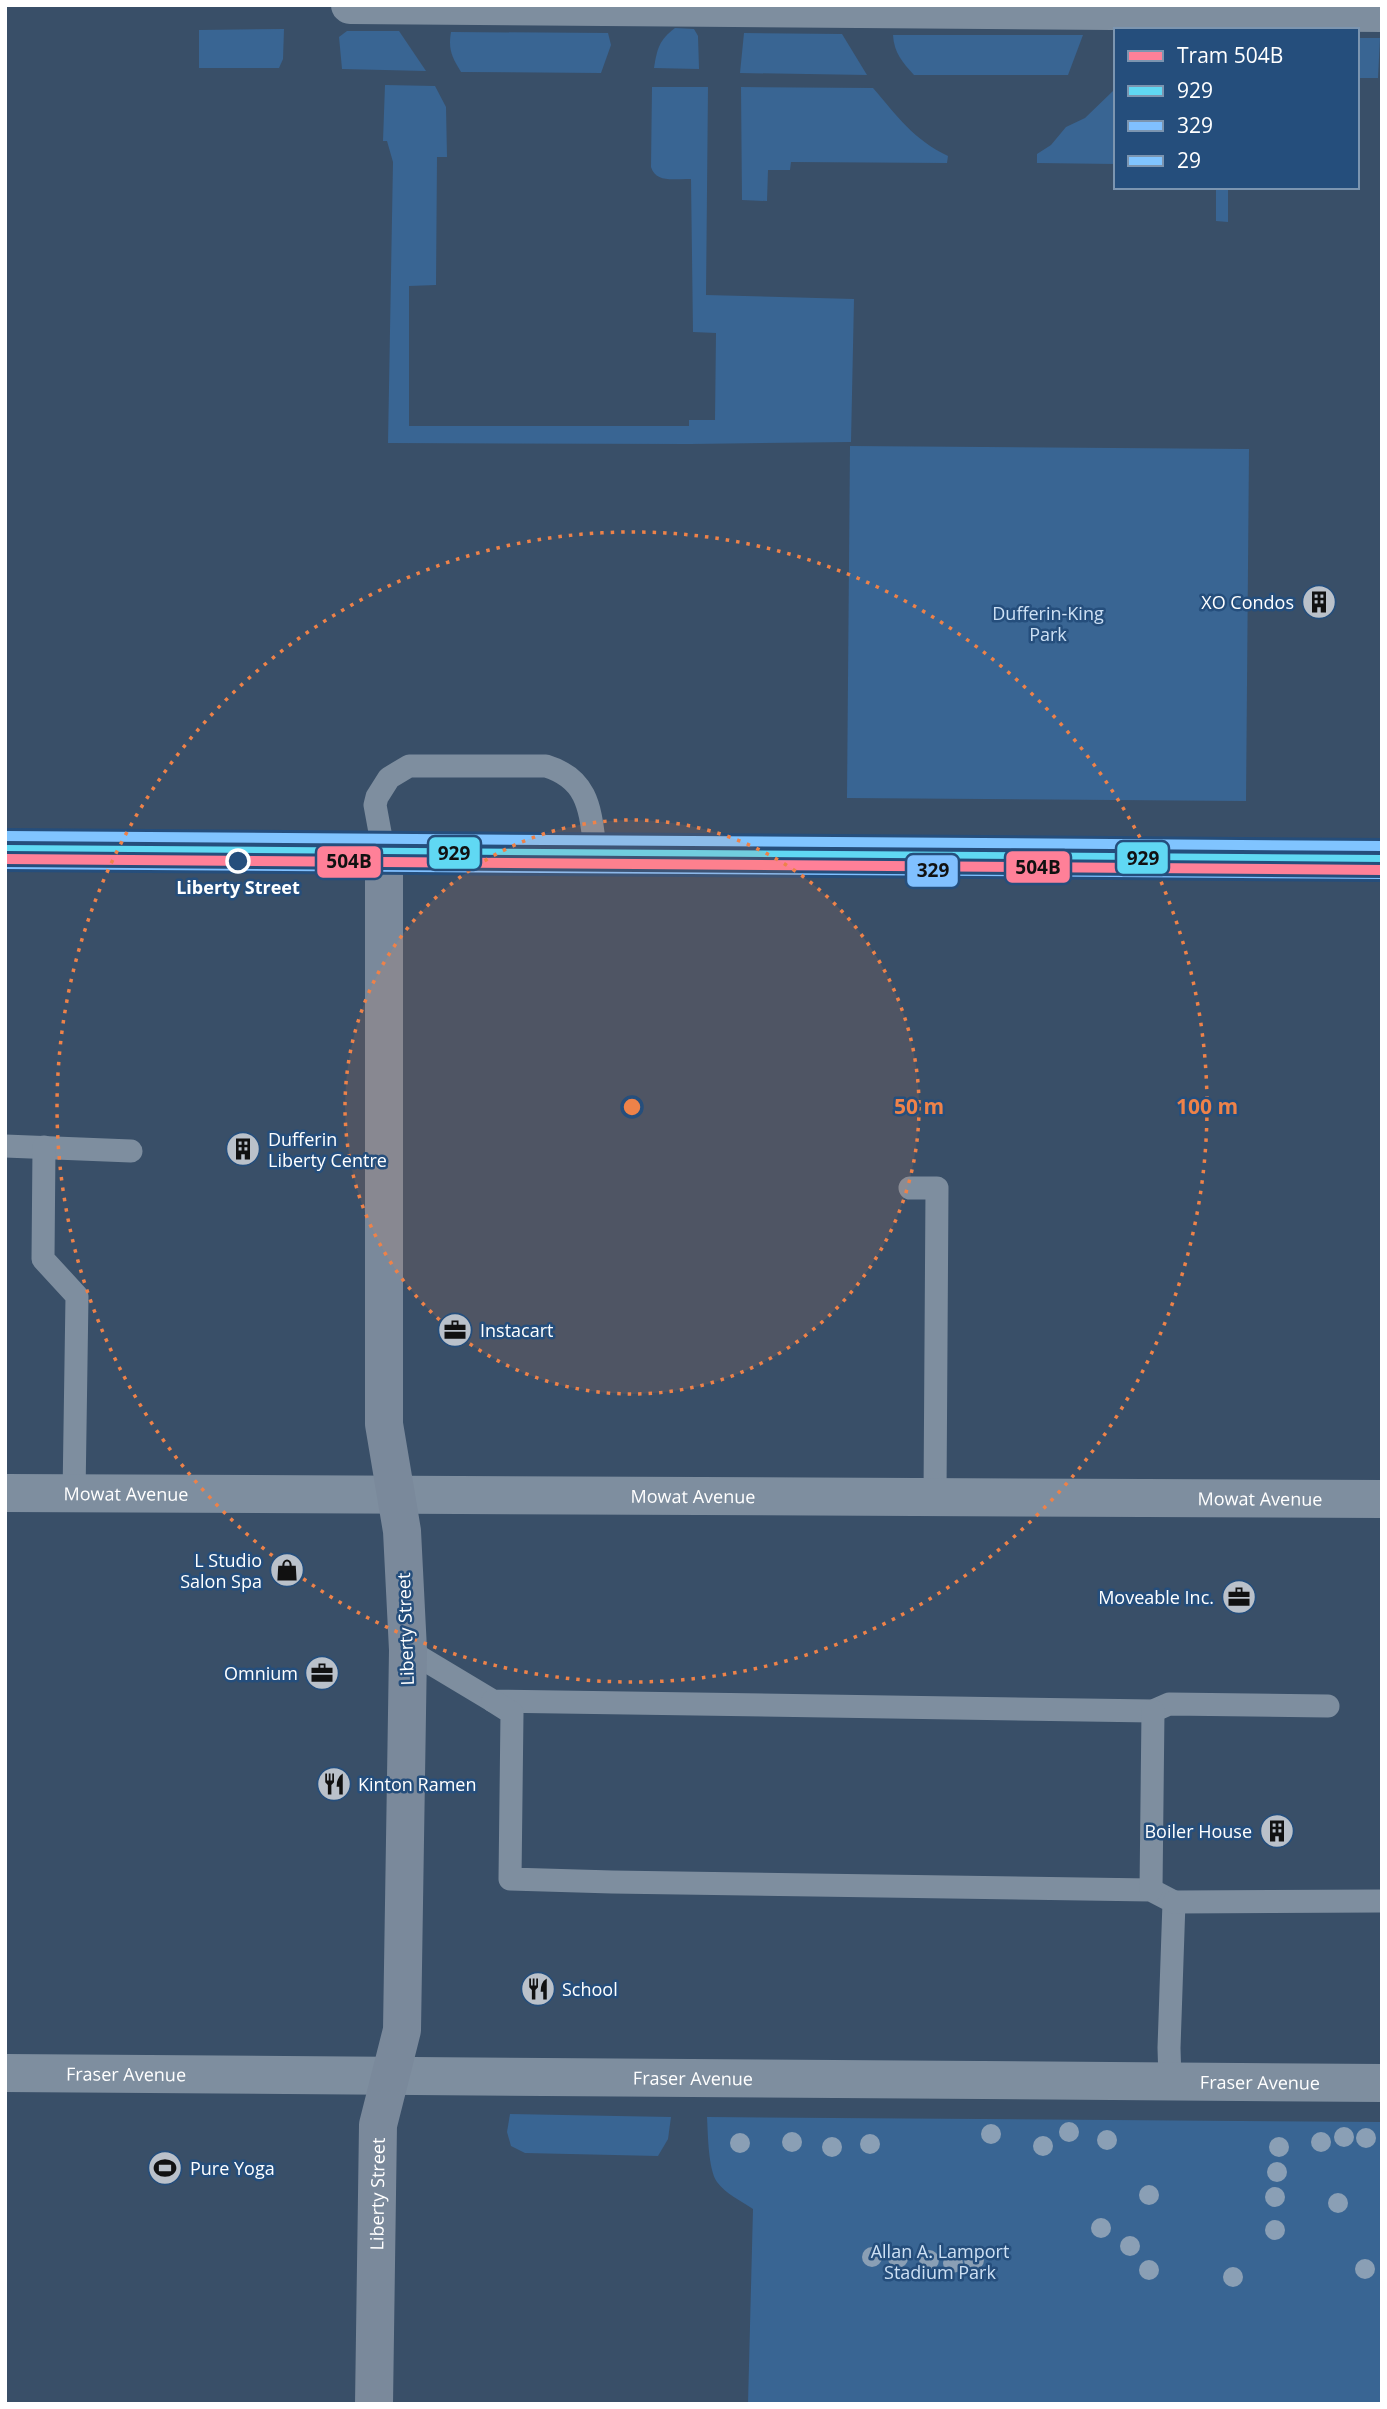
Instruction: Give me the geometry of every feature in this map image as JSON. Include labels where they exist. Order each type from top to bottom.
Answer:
[{"type":"street","points":[[349,5],[1382,13]]},
{"type":"street","points":[[5,850],[1382,860]]},
{"type":"street","name":"Liberty Street","points":[[374,2404],[378,2124],[402,2030],[408,1650],[402,1531],[384,1424],[384,854]]},
{"type":"street","name":"Mowat Avenue","points":[[5,1493],[1382,1499]]},
{"type":"street","name":"Fraser Avenue","points":[[5,2073],[1382,2083]]},
{"type":"lane","points":[[384,854],[375,805],[377,797],[389,778],[409,766],[546,766],[565,772],[582,792],[590,809],[596,855]]},
{"type":"lane","points":[[5,1146],[131,1151]]},
{"type":"lane","points":[[44,1147],[43,1259],[77,1296],[74,1494]]},
{"type":"lane","points":[[910,1188],[937,1188],[935,1497]]},
{"type":"lane","points":[[408,1650],[512,1713],[510,1879],[1151,1890],[1174,1902],[1382,1901]]},
{"type":"lane","points":[[493,1701],[1153,1711],[1169,1704],[1328,1706]]},
{"type":"lane","points":[[1151,1890],[1153,1711]]},
{"type":"lane","points":[[1170,2081],[1174,1902]]},
{"type":"green space","points":[[675,28],[694,29],[698,36],[699,69],[654,68],[660,45]]},
{"type":"green space","points":[[284,29],[283,59],[279,68],[199,68],[199,30]]},
{"type":"green space","points":[[347,31],[399,31],[426,71],[342,69],[339,37]]},
{"type":"green space","points":[[451,32],[608,33],[611,45],[601,73],[461,72],[452,53]]},
{"type":"green space","points":[[744,33],[842,34],[867,75],[740,73]]},
{"type":"green space","points":[[893,35],[1083,35],[1068,75],[914,75],[897,52]]},
{"type":"green space","points":[[1359,38],[1380,38],[1378,78],[1359,78]]},
{"type":"green space","points":[[385,85],[435,86],[446,107],[447,157],[437,157],[436,285],[409,286],[409,426],[689,426],[689,420],[715,420],[716,333],[693,332],[691,179],[662,178],[657,176],[651,167],[652,87],[708,87],[706,295],[854,299],[851,442],[388,443],[393,162],[387,141],[383,141]]},
{"type":"green space","points":[[741,87],[873,88],[915,135],[948,156],[947,163],[791,162],[790,170],[768,170],[767,201],[742,200]]},
{"type":"green space","points":[[1114,91],[1114,164],[1037,163],[1037,154],[1051,145],[1066,127],[1085,118]]},
{"type":"green space","points":[[1216,189],[1228,189],[1228,222],[1216,221]]},
{"type":"green space","name":"Dufferin-King Park","points":[[850,446],[1249,449],[1246,801],[847,798]]},
{"type":"green space","points":[[510,2114],[671,2117],[668,2139],[658,2156],[525,2153],[511,2146],[507,2132]]},
{"type":"green space","name":"Allan A. Lamport Stadium Park","points":[[707,2117],[1382,2122],[1382,2404],[748,2404],[753,2209],[725,2190],[714,2176]]},
{"type":"tram line","name":"504B","points":[[5,859],[1382,870]]},
{"type":"transit line","name":"29","points":[[5,836],[1382,846]]},
{"type":"transit line","name":"929","points":[[5,850],[1382,860]]},
{"type":"transit line","name":"329","points":[[5,864],[1382,874]]},
{"type":"place","name":"XO Condos","points":[[1319,602]]},
{"type":"place","name":"Liberty Street","points":[[238,861]]},
{"type":"place","name":"Dufferin Liberty Centre","points":[[243,1149]]},
{"type":"place","name":"Instacart","points":[[455,1330]]},
{"type":"place","name":"L Studio Salon Spa","points":[[287,1570]]},
{"type":"place","name":"Moveable Inc.","points":[[1239,1597]]},
{"type":"place","name":"Omnium","points":[[322,1673]]},
{"type":"place","name":"Kinton Ramen","points":[[334,1784]]},
{"type":"place","name":"Boiler House","points":[[1277,1831]]},
{"type":"place","name":"School","points":[[538,1989]]},
{"type":"place","name":"Pure Yoga","points":[[165,2168]]}]
